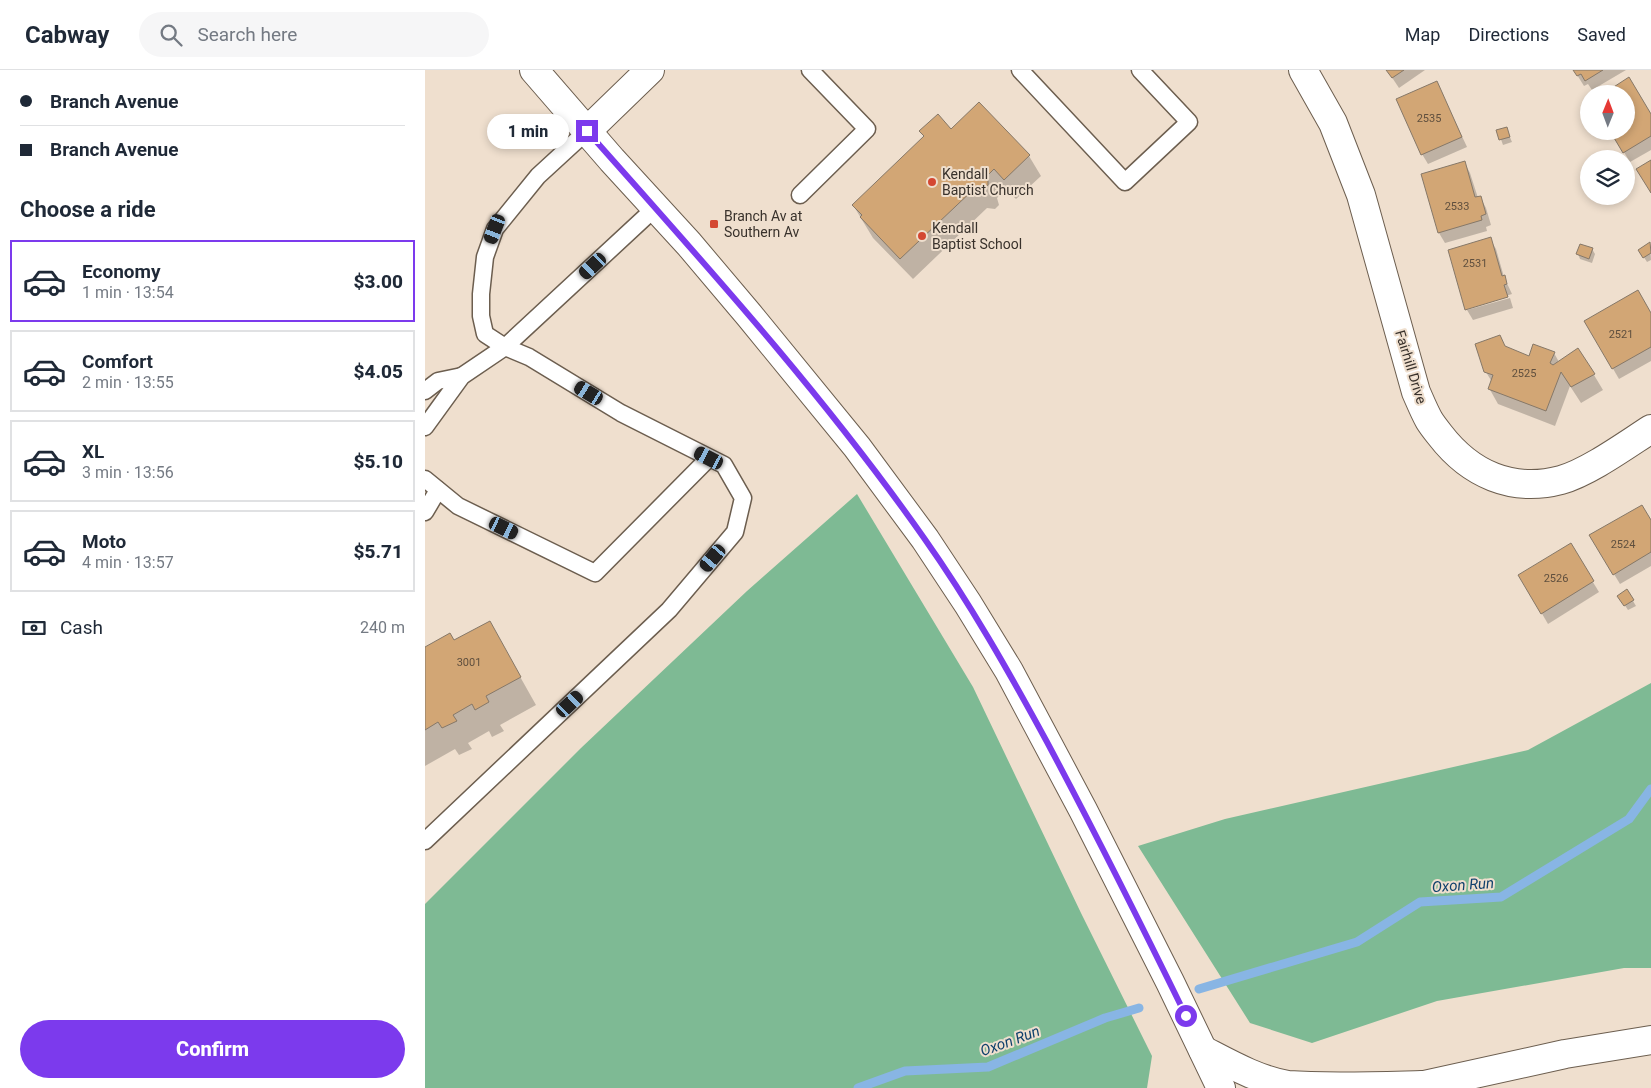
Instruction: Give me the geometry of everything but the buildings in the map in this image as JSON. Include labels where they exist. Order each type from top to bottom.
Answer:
[{"type":"main road","points":[[534,70],[689,244],[857,446],[925,539],[1009,671],[1083,810],[1221,1088]]},
{"type":"main road","points":[[587,131],[650,70]]},
{"type":"main road","name":"Fairhill Drive","points":[[1303,70],[1333,124],[1361,195],[1416,392],[1429,421],[1462,460],[1481,472],[1501,481],[1531,484],[1561,480],[1593,466],[1651,429]]},
{"type":"main road","points":[[1203,1050],[1250,1073],[1287,1085],[1331,1088],[1417,1087],[1565,1054],[1651,1040]]},
{"type":"lane","points":[[800,194],[867,129],[810,70]]},
{"type":"lane","points":[[1019,70],[1125,182],[1189,122],[1139,70]]},
{"type":"lane","points":[[425,841],[669,610],[735,532],[743,498],[724,465],[621,413],[529,357],[505,347],[485,334],[481,316],[481,294],[485,257],[495,229],[538,176],[587,131]]},
{"type":"lane","points":[[425,427],[462,376],[505,347],[655,208]]},
{"type":"lane","points":[[425,390],[438,380],[462,376]]},
{"type":"lane","points":[[425,479],[458,506],[595,573],[709,458]]},
{"type":"lane","points":[[425,512],[438,490]]},
{"type":"green space","points":[[857,494],[973,687],[1152,1056],[1147,1088],[425,1088],[425,904],[581,748],[747,591]]},
{"type":"green space","points":[[1651,683],[1651,968],[1624,968],[1437,1001],[1312,1043],[1250,1023],[1138,846],[1225,819],[1528,750]]},
{"type":"waterway","name":"Oxon Run","points":[[1199,989],[1357,942],[1420,902],[1501,897],[1629,819],[1651,789]]},
{"type":"waterway","name":"Oxon Run","points":[[858,1088],[905,1071],[988,1067],[1105,1018],[1139,1008]]},
{"type":"place","name":"Kendall Baptist Church","points":[[932,182]]},
{"type":"place","name":"Branch Av at Southern Av","points":[[714,224]]},
{"type":"place","name":"Kendall Baptist School","points":[[922,236]]},
{"type":"route","points":[[587,131],[689,244],[857,446],[925,539],[1009,671],[1083,810],[1186,1016]]}]
